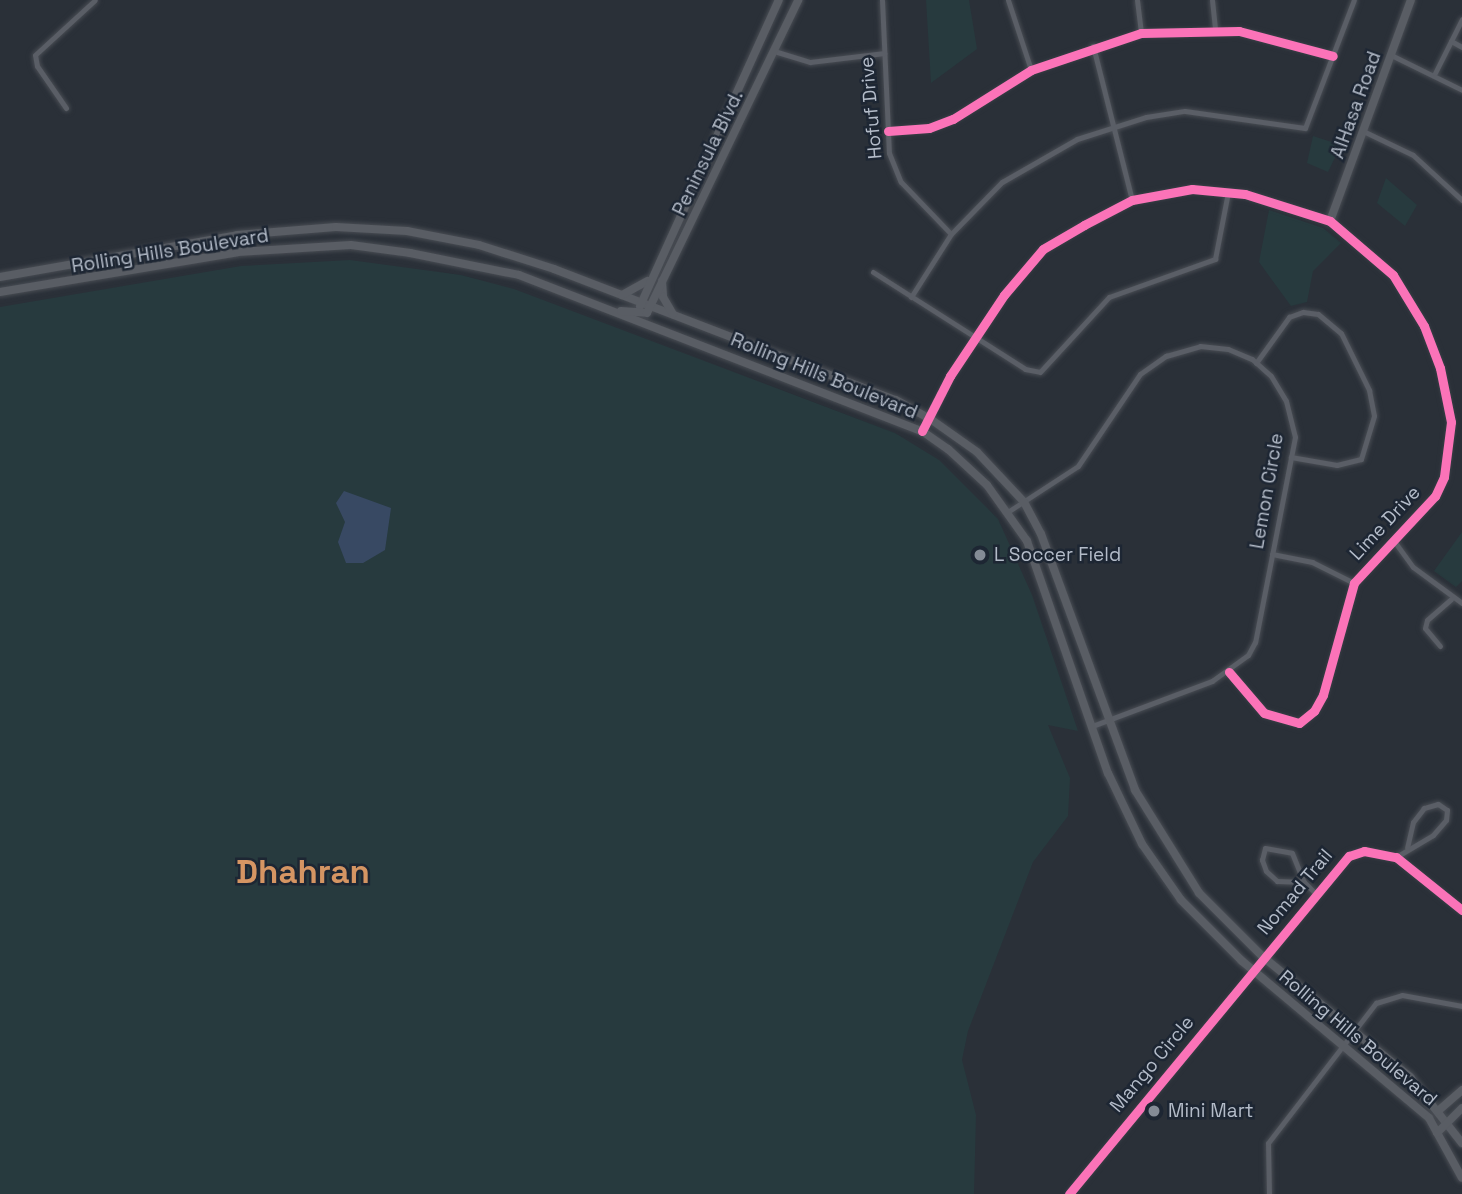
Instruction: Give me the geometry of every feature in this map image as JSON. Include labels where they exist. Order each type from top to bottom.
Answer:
[{"type":"main road","name":"Peninsula Blvd.","points":[[642,313],[647,313],[649,279],[779,0]]},
{"type":"main road","name":"Peninsula Blvd.","points":[[648,305],[662,282],[797,0]]},
{"type":"main road","name":"AlHasa Road","points":[[1330,221],[1411,0]]},
{"type":"main road","name":"Rolling Hills Boulevard","points":[[0,277],[237,235],[336,227],[407,231],[479,245],[621,295],[896,400],[929,418],[977,452],[1024,502],[1041,534],[1135,790],[1165,844],[1229,928],[1410,1077],[1439,1109],[1462,1143]]},
{"type":"main road","name":"Rolling Hills Boulevard","points":[[0,292],[239,252],[351,245],[464,261],[519,275],[922,431],[948,449],[1009,511],[1040,573],[1092,726],[1142,844],[1181,900],[1253,970],[1342,1042],[1429,1118],[1462,1178]]},
{"type":"main road","points":[[621,295],[649,279]]},
{"type":"main road","points":[[662,282],[663,297],[673,315]]},
{"type":"main road","points":[[611,310],[642,313],[650,325]]},
{"type":"main road","points":[[779,374],[786,358]]},
{"type":"main road","points":[[1429,1118],[1462,1090]]},
{"type":"main road","points":[[1437,1133],[1462,1108]]},
{"type":"street","points":[[66,108],[37,66],[36,55],[95,0]]},
{"type":"street","name":"Hofuf Drive","points":[[882,0],[890,153],[901,182],[951,234]]},
{"type":"street","points":[[1008,0],[1031,70]]},
{"type":"street","points":[[1137,0],[1141,33]]},
{"type":"street","points":[[1212,0],[1215,28]]},
{"type":"street","points":[[911,297],[951,234],[1002,182],[1039,158],[1113,126],[1185,111],[1305,128],[1354,0]]},
{"type":"street","points":[[1435,73],[1462,19]]},
{"type":"street","points":[[888,131],[929,128],[953,119],[1031,70],[1093,46],[1141,33],[1215,28],[1273,37],[1333,56]]},
{"type":"street","points":[[1451,41],[1462,47]]},
{"type":"street","points":[[1093,46],[1132,200]]},
{"type":"street","points":[[774,51],[810,62],[884,53]]},
{"type":"street","points":[[1391,55],[1435,73],[1462,90]]},
{"type":"street","points":[[1363,131],[1389,139],[1413,155],[1462,200]]},
{"type":"street","name":"Lime Drive","points":[[922,431],[974,338],[1043,249],[1132,200],[1192,189],[1228,192],[1294,206],[1330,221],[1393,275],[1424,326],[1440,368],[1451,422],[1444,477],[1435,496],[1354,583],[1324,695],[1299,723],[1264,713],[1229,672]]},
{"type":"street","points":[[873,272],[974,338],[1031,372],[1040,372],[1109,298],[1215,259],[1228,192]]},
{"type":"street","points":[[1009,511],[1077,466],[1140,374],[1166,356],[1200,346],[1228,349],[1256,360],[1289,317],[1318,314],[1341,333],[1369,390],[1374,416],[1361,459],[1337,465],[1291,457]]},
{"type":"street","name":"Lemon Circle","points":[[1092,726],[1229,672],[1255,642],[1295,437],[1286,401],[1256,360]]},
{"type":"street","points":[[1394,541],[1413,567],[1451,599],[1462,603]]},
{"type":"street","points":[[1272,554],[1312,562],[1354,583]]},
{"type":"street","points":[[1440,646],[1425,628],[1427,620],[1451,599]]},
{"type":"street","points":[[1407,847],[1413,822],[1424,808],[1438,804],[1447,810],[1446,820],[1433,835],[1407,847],[1396,857],[1462,910]]},
{"type":"street","name":"Nomad Trail","points":[[1304,883],[1289,885],[1266,871],[1262,860],[1265,849],[1292,853],[1304,883],[1315,893]]},
{"type":"street","name":"Nomad Trail","points":[[1263,957],[1349,856],[1364,851],[1396,857]]},
{"type":"street","name":"Mango Circle","points":[[1069,1194],[1263,957]]},
{"type":"street","points":[[1269,1194],[1268,1143],[1352,1029],[1389,996],[1462,1006]]},
{"type":"green space","points":[[926,0],[969,0],[977,49],[931,83]]},
{"type":"green space","points":[[1313,136],[1341,145],[1328,172],[1307,163]]},
{"type":"green space","points":[[1386,178],[1417,205],[1405,226],[1377,203]]},
{"type":"green space","points":[[1269,210],[1323,228],[1341,243],[1313,271],[1307,302],[1291,306],[1259,262]]},
{"type":"green space","points":[[350,260],[461,275],[514,289],[895,433],[939,460],[998,519],[1032,595],[1078,731],[1048,725],[1070,778],[1068,816],[1033,862],[968,1031],[962,1060],[976,1115],[974,1194],[0,1194],[0,307],[241,266]]},
{"type":"green space","points":[[1462,532],[1462,581],[1456,587],[1434,571]]},
{"type":"water","points":[[344,491],[391,508],[385,550],[363,563],[346,563],[338,542],[345,522],[336,503]]},
{"type":"cycle path","points":[[888,131],[929,128],[953,119],[1031,70],[1141,33],[1239,31],[1333,56]]},
{"type":"cycle path","points":[[922,431],[950,376],[1004,295],[1043,249],[1132,200],[1192,189],[1245,194],[1330,221],[1393,275],[1424,326],[1440,368],[1451,422],[1444,477],[1435,496],[1354,583],[1323,695],[1314,711],[1299,723],[1264,713],[1229,672]]},
{"type":"cycle path","points":[[1069,1194],[1349,856],[1364,851],[1396,857],[1462,910]]},
{"type":"place","name":"L Soccer Field","points":[[980,555]]},
{"type":"place","name":"Mini Mart","points":[[1154,1111]]},
{"type":"district","name":"Dhahran","points":[[303,873]]}]
